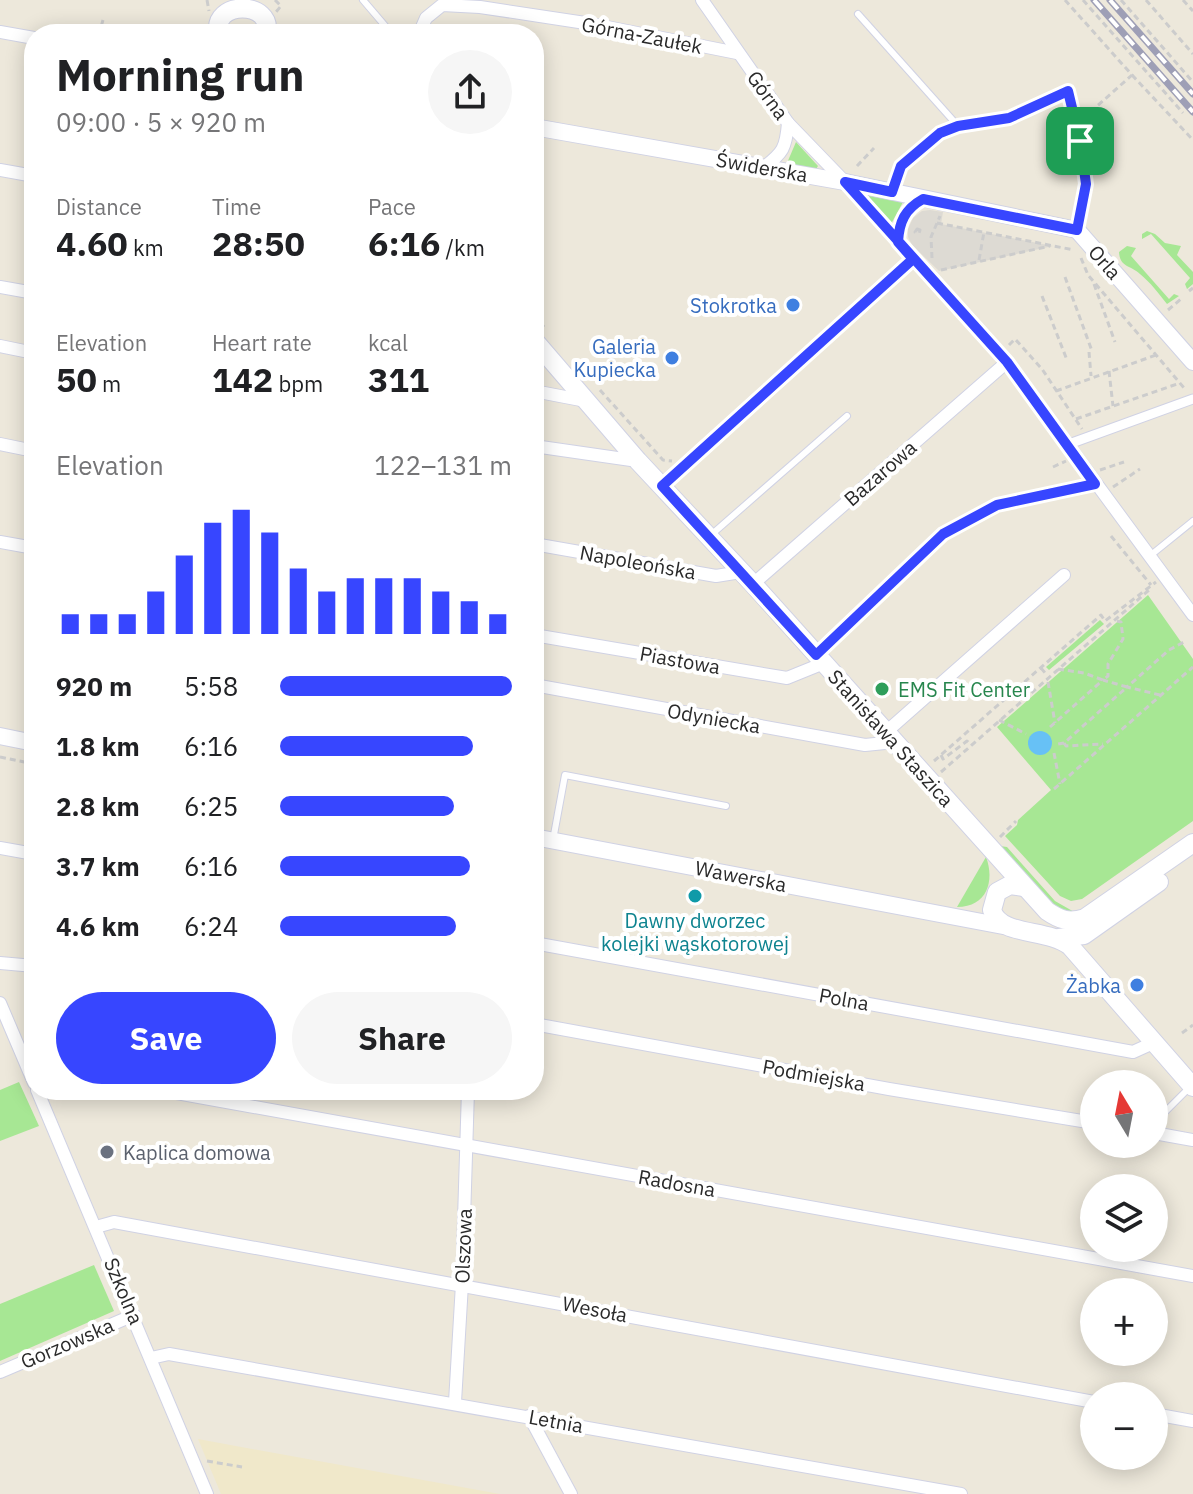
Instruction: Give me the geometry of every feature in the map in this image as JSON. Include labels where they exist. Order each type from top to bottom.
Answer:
[{"type":"main road","points":[[217,21],[231,4],[241,0],[262,10],[265,24]]},
{"type":"main road","name":"Stanisława Staszica","points":[[544,352],[638,461],[891,737],[996,844],[1029,893],[1060,920],[1074,922],[1085,918],[1193,843]]},
{"type":"main road","points":[[996,844],[994,916],[1010,927],[1059,938],[1084,935],[1193,858]]},
{"type":"main road","points":[[994,898],[1010,885],[1029,893],[1035,911],[1033,917],[1010,927]]},
{"type":"main road","points":[[1059,938],[1079,956],[1192,1086]]},
{"type":"street","name":"Górna","points":[[702,0],[788,123],[1007,362],[1193,615]]},
{"type":"street","name":"Górna-Zaułek","points":[[423,24],[442,5],[480,7],[592,24],[737,53]]},
{"type":"street","points":[[0,32],[24,36]]},
{"type":"street","points":[[763,168],[779,156],[786,143],[788,123]]},
{"type":"street","name":"Świderska","points":[[544,129],[845,182],[988,213]]},
{"type":"street","points":[[0,170],[24,174]]},
{"type":"street","points":[[898,242],[902,219],[914,204],[923,199]]},
{"type":"street","name":"Orla","points":[[988,213],[1077,230],[1193,362]]},
{"type":"street","points":[[662,486],[913,259]]},
{"type":"street","points":[[0,287],[24,291]]},
{"type":"street","points":[[0,346],[24,351]]},
{"type":"street","name":"Bazarowa","points":[[747,578],[1007,362]]},
{"type":"street","points":[[544,393],[587,401]]},
{"type":"street","points":[[1069,444],[1191,396]]},
{"type":"street","points":[[0,444],[24,449]]},
{"type":"street","points":[[544,447],[638,461]]},
{"type":"street","points":[[820,659],[943,534],[997,505],[1095,484]]},
{"type":"street","points":[[0,542],[24,546]]},
{"type":"street","name":"Napoleońska","points":[[544,546],[716,576],[747,578]]},
{"type":"street","points":[[891,737],[1064,575]]},
{"type":"street","name":"Piastowa","points":[[544,637],[787,678],[820,659]]},
{"type":"street","name":"Odyniecka","points":[[544,687],[865,745],[891,737]]},
{"type":"street","points":[[0,736],[24,741]]},
{"type":"street","name":"Wawerska","points":[[544,839],[1010,927]]},
{"type":"street","points":[[0,848],[24,852]]},
{"type":"street","name":"Wawerska","points":[[949,916],[969,913],[994,898]]},
{"type":"street","name":"Polna","points":[[544,945],[1133,1052],[1153,1043]]},
{"type":"street","points":[[0,963],[24,965]]},
{"type":"street","points":[[0,1003],[24,1057]]},
{"type":"street","name":"Podmiejska","points":[[544,1026],[1080,1121]]},
{"type":"street","name":"Szkolna","points":[[41,1100],[207,1494]]},
{"type":"street","name":"Radosna","points":[[214,1100],[1193,1276]]},
{"type":"street","name":"Olszowa","points":[[455,1402],[468,1100]]},
{"type":"street","points":[[1168,1136],[1193,1140]]},
{"type":"street","name":"Wesoła","points":[[96,1227],[114,1222],[1080,1399]]},
{"type":"street","name":"Gorzowska","points":[[0,1372],[134,1315]]},
{"type":"street","name":"Letnia","points":[[151,1358],[169,1354],[455,1402],[961,1494]]},
{"type":"street","points":[[529,1416],[571,1494]]},
{"type":"street","points":[[1168,1417],[1193,1421]]},
{"type":"lane","points":[[363,0],[383,24]]},
{"type":"lane","points":[[858,14],[958,126]]},
{"type":"lane","points":[[892,192],[901,166],[940,133],[958,126],[1009,118],[1068,91],[1077,121],[1086,184],[1077,230]]},
{"type":"lane","points":[[708,537],[847,416]]},
{"type":"lane","points":[[1151,555],[1193,521]]},
{"type":"lane","points":[[553,840],[565,775],[726,806]]},
{"type":"lane","points":[[1168,1109],[1192,1086]]},
{"type":"path","points":[[1065,0],[1135,71],[1183,113]]},
{"type":"path","points":[[1083,0],[1135,71],[1193,140]]},
{"type":"path","points":[[1121,0],[1193,82]]},
{"type":"path","points":[[1146,0],[1193,54]]},
{"type":"path","points":[[1183,0],[1193,11]]},
{"type":"path","points":[[102,24],[103,20]]},
{"type":"path","points":[[1077,121],[1082,120],[1135,71]]},
{"type":"path","points":[[857,166],[874,148]]},
{"type":"path","points":[[1053,246],[941,270],[930,257],[931,237],[937,223],[1078,250],[1115,342]]},
{"type":"path","points":[[920,232],[931,237]]},
{"type":"path","points":[[979,261],[984,232]]},
{"type":"path","points":[[1065,277],[1091,351],[1091,378]]},
{"type":"path","points":[[1093,281],[1191,396]]},
{"type":"path","points":[[1042,296],[1067,360]]},
{"type":"path","points":[[1168,310],[1181,299]]},
{"type":"path","points":[[1056,391],[1156,355]]},
{"type":"path","points":[[1109,371],[1113,406]]},
{"type":"path","points":[[1076,419],[1180,383]]},
{"type":"path","points":[[1100,470],[1124,462]]},
{"type":"path","points":[[1053,467],[1060,464]]},
{"type":"path","points":[[1113,487],[1140,469]]},
{"type":"path","points":[[1111,536],[1150,588]]},
{"type":"path","points":[[942,771],[1159,580]]},
{"type":"path","points":[[936,760],[1101,615],[1105,621],[1150,588]]},
{"type":"path","points":[[1050,727],[1108,676],[1108,664],[1123,639],[1121,622],[1117,621]]},
{"type":"path","points":[[1058,744],[1064,743],[1169,650],[1184,642]]},
{"type":"path","points":[[1054,789],[1193,667]]},
{"type":"path","points":[[1041,668],[1046,674]]},
{"type":"path","points":[[1058,669],[1084,673],[1160,695]]},
{"type":"path","points":[[1048,682],[1055,723]]},
{"type":"path","points":[[1006,698],[1014,708]]},
{"type":"path","points":[[999,720],[1026,734]]},
{"type":"path","points":[[969,731],[976,740]]},
{"type":"path","points":[[941,755],[943,759],[967,741],[971,745]]},
{"type":"path","points":[[1064,743],[1066,746],[1105,744]]},
{"type":"path","points":[[1054,753],[1060,784]]},
{"type":"path","points":[[0,757],[24,762]]},
{"type":"path","points":[[996,844],[1016,821]]},
{"type":"path","points":[[1182,1033],[1193,1025]]},
{"type":"path","points":[[207,1461],[242,1467]]},
{"type":"shaded area","points":[[922,211],[943,212],[941,224],[1053,246],[939,271],[912,245],[908,237],[913,218]]},
{"type":"shaded area","points":[[198,1439],[252,1449],[500,1494],[221,1494]]},
{"type":"green space","points":[[796,142],[818,166],[816,169],[787,163]]},
{"type":"green space","points":[[870,195],[903,202],[891,224],[868,199]]},
{"type":"green space","points":[[1147,231],[1165,243],[1181,246],[1177,255],[1193,272],[1193,284],[1187,289],[1185,284],[1190,278],[1151,234],[1142,239],[1142,234]]},
{"type":"green space","points":[[1127,246],[1136,248],[1131,256],[1169,299],[1174,294],[1179,296],[1167,304],[1144,277],[1124,264],[1119,252]]},
{"type":"green space","points":[[1148,595],[1193,659],[1193,821],[1082,899],[1071,901],[1060,896],[1005,836],[1051,790],[997,727]]},
{"type":"green space","points":[[1100,620],[1104,624],[1049,670],[1046,667]]},
{"type":"green space","points":[[1000,846],[1007,847],[1055,901],[1076,913],[1065,911],[1044,897]]},
{"type":"green space","points":[[986,857],[989,883],[982,898],[967,906],[957,907]]},
{"type":"green space","points":[[19,1082],[24,1100],[27,1100],[39,1126],[0,1141],[0,1090]]},
{"type":"green space","points":[[94,1265],[114,1311],[0,1361],[0,1304]]},
{"type":"water","points":[[1040,731],[1049,734],[1052,743],[1049,752],[1040,755],[1031,752],[1028,743],[1031,734]]},
{"type":"railway","points":[[1094,0],[1193,112]]},
{"type":"railway","points":[[1110,0],[1193,94]]},
{"type":"place","name":"Stokrotka","points":[[793,305]]},
{"type":"place","name":"Galeria Kupiecka","points":[[672,358]]},
{"type":"place","name":"EMS Fit Center","points":[[882,689]]},
{"type":"place","name":"Dawny dworzec kolejki wąskotorowej","points":[[695,896]]},
{"type":"place","name":"Żabka","points":[[1137,985]]},
{"type":"place","name":"Kaplica domowa","points":[[107,1152]]},
{"type":"route","points":[[1080,141],[1068,91],[1009,118],[958,126],[940,133],[901,166],[892,192],[845,182],[898,242],[1007,362],[1095,484],[997,505],[943,534],[816,655],[662,486],[913,259],[898,242],[898,234],[902,219],[914,204],[923,199],[1077,230],[1086,184],[1080,141]]}]
